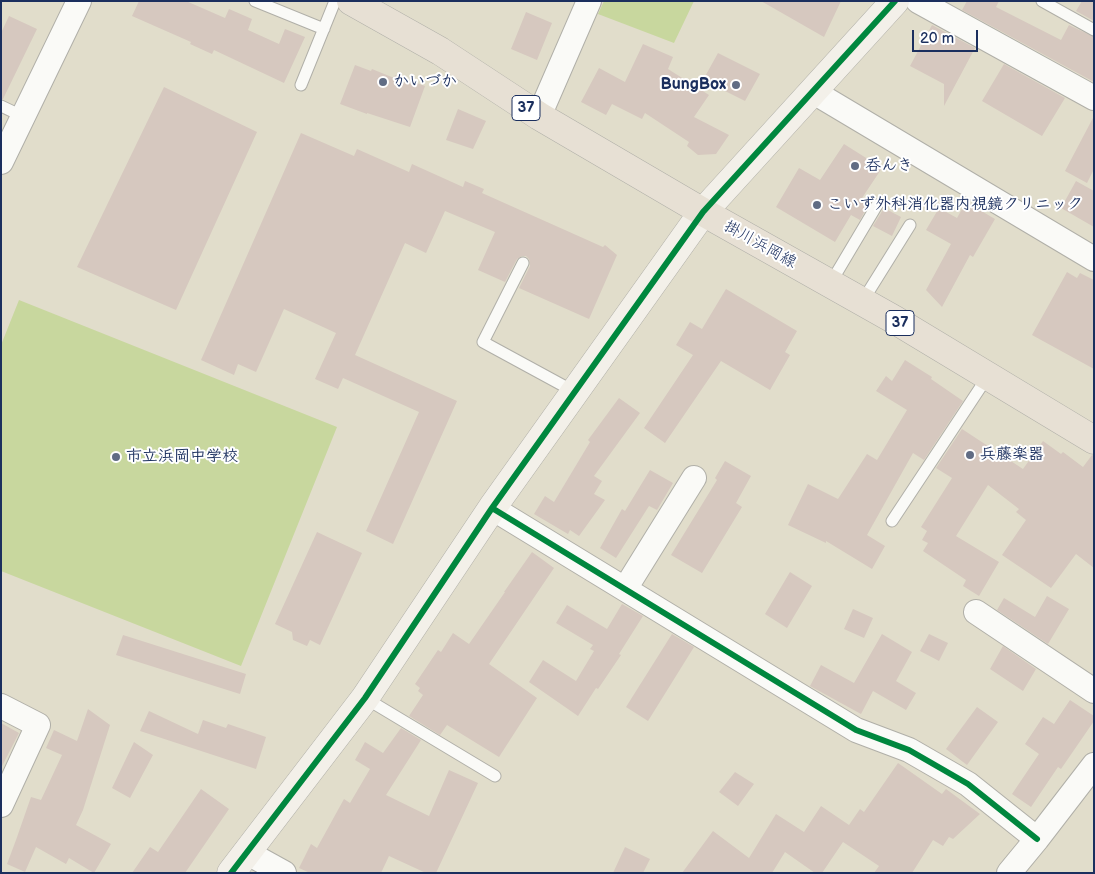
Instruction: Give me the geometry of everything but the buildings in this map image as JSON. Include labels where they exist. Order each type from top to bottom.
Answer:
[{"type":"main road","name":"掛川浜岡線","points":[[351,1],[440,51],[539,116],[862,302],[1094,440]]},
{"type":"street","points":[[1,162],[79,1]]},
{"type":"street","points":[[539,116],[589,1]]},
{"type":"street","points":[[284,873],[239,862],[365,698],[492,508],[703,212],[895,1]]},
{"type":"street","points":[[918,1],[1094,98]]},
{"type":"street","points":[[812,91],[1094,259]]},
{"type":"street","points":[[625,589],[694,478]]},
{"type":"street","points":[[492,508],[856,730],[909,750],[968,784],[1037,839]]},
{"type":"street","points":[[976,612],[1094,691]]},
{"type":"street","points":[[1,706],[38,725],[1,805]]},
{"type":"street","points":[[1009,873],[1094,765]]},
{"type":"lane","points":[[255,1],[324,29]]},
{"type":"lane","points":[[301,85],[335,1]]},
{"type":"lane","points":[[1042,1],[1094,30]]},
{"type":"lane","points":[[1,106],[22,116]]},
{"type":"lane","points":[[830,284],[877,205]]},
{"type":"lane","points":[[862,302],[910,225]]},
{"type":"lane","points":[[523,263],[484,342],[575,392]]},
{"type":"lane","points":[[892,521],[988,376]]},
{"type":"lane","points":[[365,698],[495,776]]},
{"type":"green space","points":[[604,1],[694,1],[674,43],[598,14]]},
{"type":"green space","points":[[19,300],[337,427],[241,666],[1,571],[1,345]]},
{"type":"cycle path","points":[[231,873],[365,698],[492,508],[703,212],[895,1]]},
{"type":"cycle path","points":[[492,508],[856,730],[909,750],[968,784],[1037,839]]},
{"type":"place","name":"かいづか","points":[[383,82]]},
{"type":"place","name":"BungBox","points":[[736,85]]},
{"type":"place","name":"呑んき","points":[[855,166]]},
{"type":"place","name":"こいず外科消化器内視鏡クリニック","points":[[817,205]]},
{"type":"place","name":"兵藤楽器","points":[[970,455]]},
{"type":"place","name":"市立浜岡中学校","points":[[116,457]]}]
